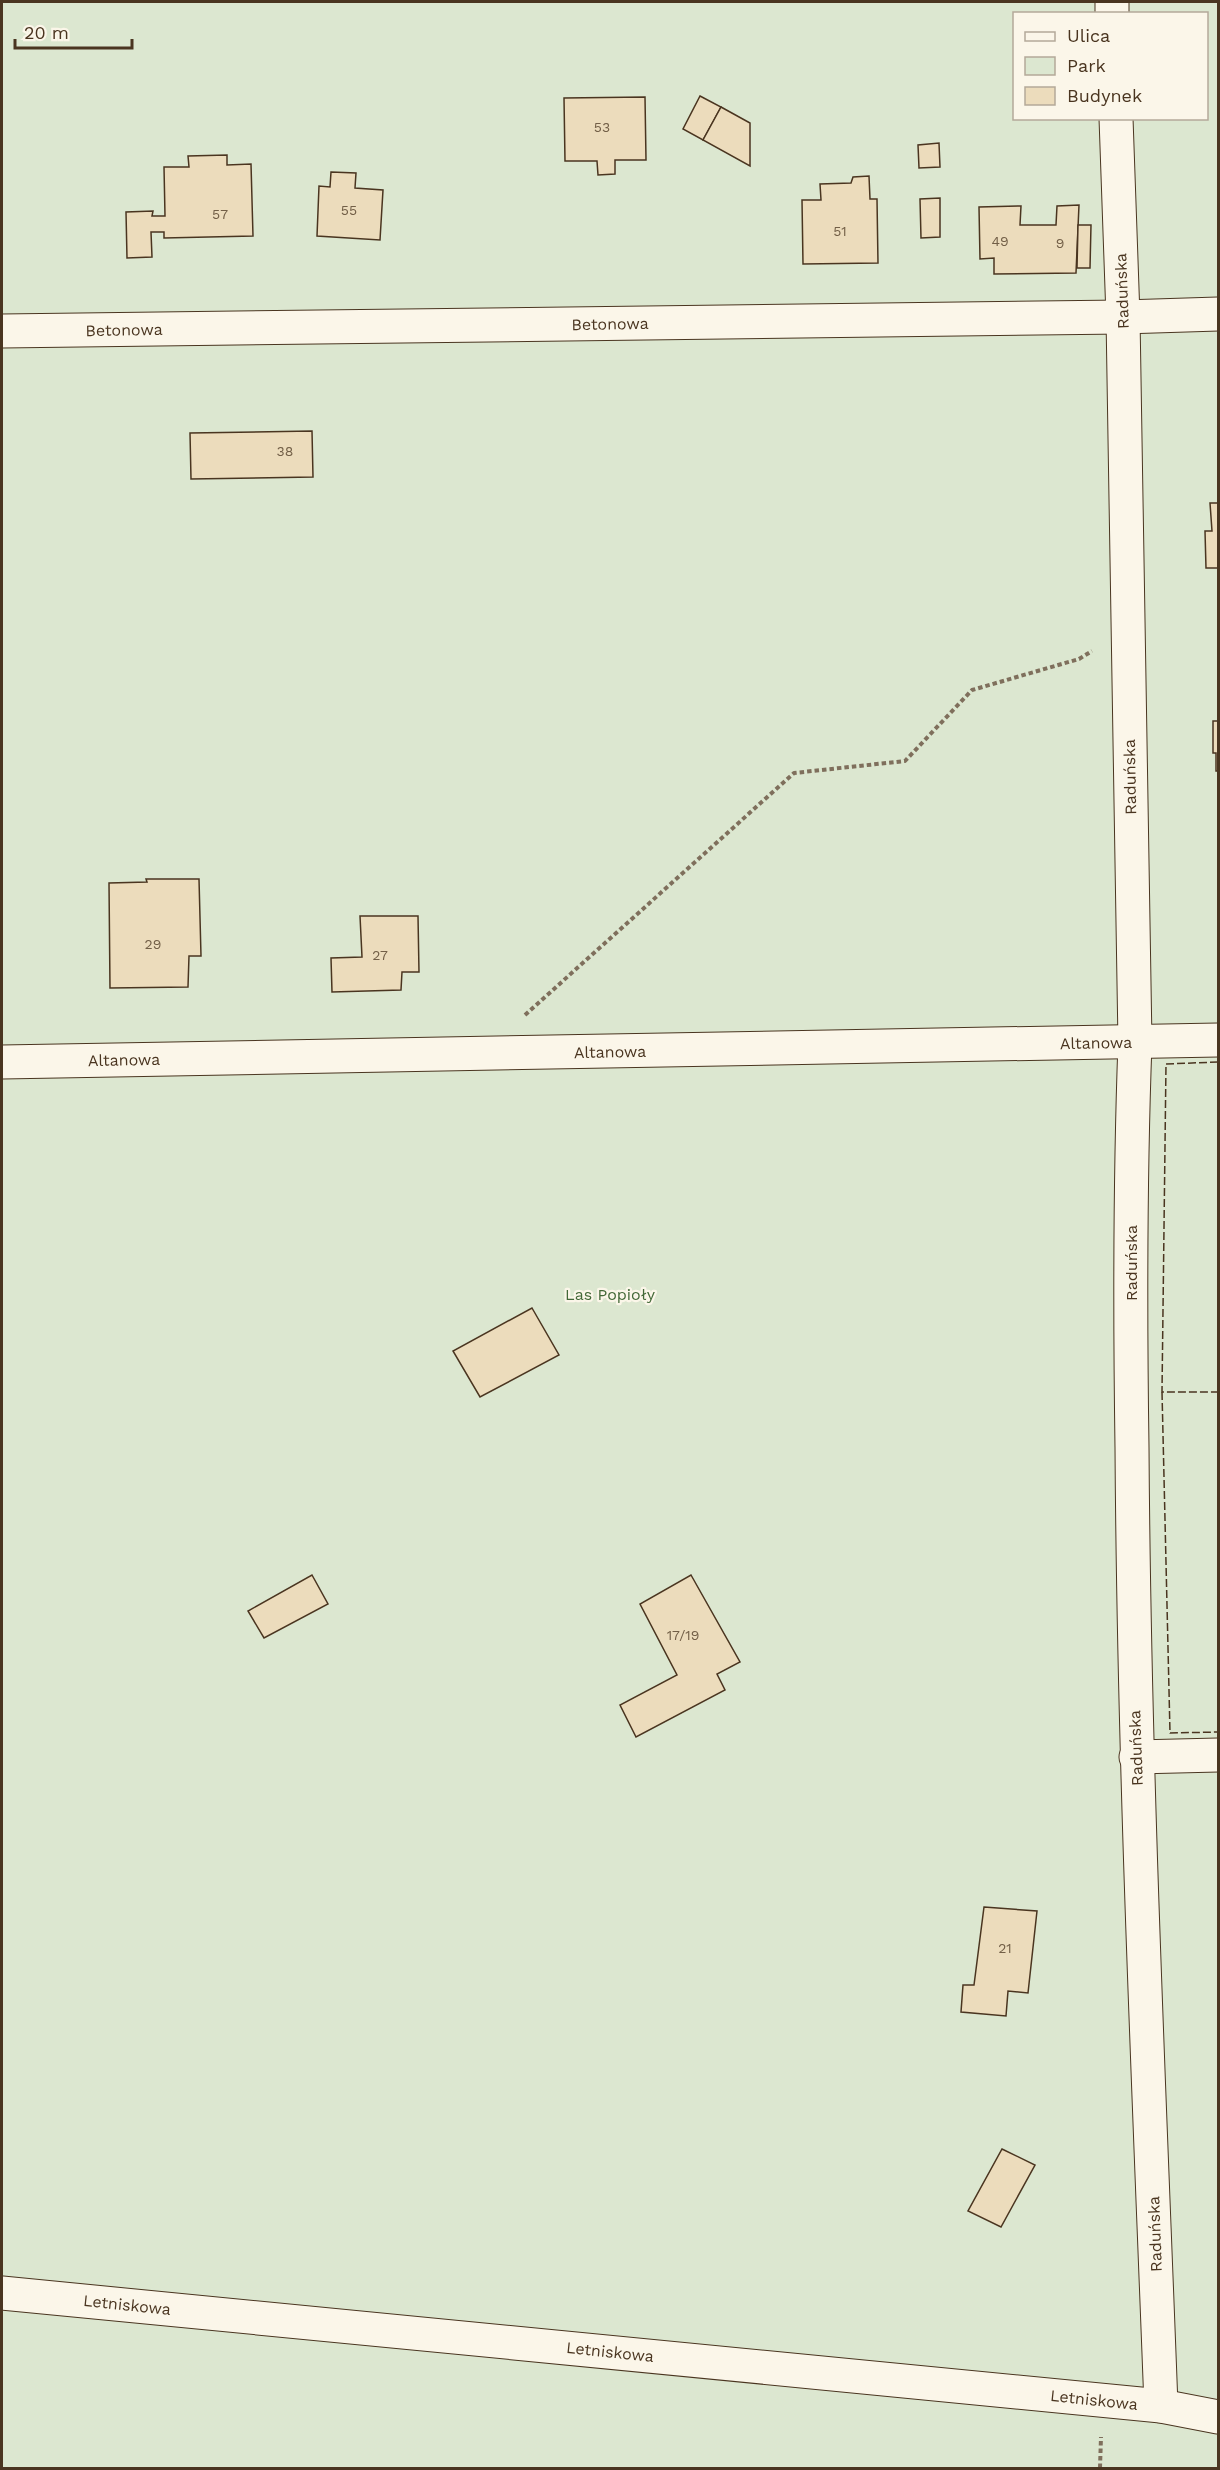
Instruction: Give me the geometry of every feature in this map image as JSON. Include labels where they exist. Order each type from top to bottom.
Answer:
[{"type":"street","name":"Raduńska","points":[[1116,120],[1123,317],[1135,1043],[1132,1109],[1131,1375],[1136,1757],[1161,2406]]},
{"type":"street","name":"Betonowa","points":[[2,331],[1218,314]]},
{"type":"street","name":"Altanowa","points":[[2,1062],[1218,1040]]},
{"type":"street","points":[[1136,1757],[1218,1755]]},
{"type":"street","name":"Letniskowa","points":[[2,2293],[1161,2406],[1218,2417]]},
{"type":"path","points":[[483,1054],[794,773],[905,761],[972,690],[1079,659],[1128,631]]},
{"type":"green space","name":"Las Popioły","points":[[2,2],[1218,2],[1218,2468],[2,2468]]},
{"type":"building","points":[[700,96],[721,107],[703,140],[683,129]]},
{"type":"building","points":[[645,97],[646,160],[615,160],[615,174],[598,175],[597,161],[565,161],[564,98]]},
{"type":"building","points":[[721,107],[750,123],[750,166],[703,140]]},
{"type":"building","points":[[939,143],[940,167],[919,168],[918,145]]},
{"type":"building","points":[[227,155],[227,165],[251,164],[253,236],[164,238],[164,232],[151,232],[152,257],[127,258],[126,212],[153,211],[152,216],[165,216],[164,167],[189,167],[188,156]]},
{"type":"building","points":[[331,172],[356,173],[355,188],[383,190],[380,240],[317,236],[319,186],[330,187]]},
{"type":"building","points":[[869,176],[870,199],[877,199],[878,263],[803,264],[802,200],[821,200],[820,184],[851,183],[853,177]]},
{"type":"building","points":[[940,198],[940,237],[921,238],[920,199]]},
{"type":"building","points":[[1079,205],[1076,273],[994,274],[994,258],[980,259],[979,207],[1021,206],[1020,225],[1056,225],[1057,206]]},
{"type":"building","points":[[1078,225],[1091,225],[1090,268],[1077,268]]},
{"type":"building","points":[[312,431],[313,477],[191,479],[190,433]]},
{"type":"building","points":[[1210,503],[1218,503],[1218,568],[1206,568],[1205,531],[1212,531]]},
{"type":"building","points":[[1213,721],[1218,721],[1218,771],[1216,771],[1216,753],[1213,753]]},
{"type":"building","points":[[146,879],[199,879],[201,956],[189,956],[188,987],[110,988],[109,883],[147,882]]},
{"type":"building","points":[[360,916],[418,916],[419,972],[402,972],[401,990],[332,992],[331,958],[362,957]]},
{"type":"building","points":[[532,1308],[559,1355],[480,1397],[453,1351]]},
{"type":"building","points":[[312,1575],[328,1604],[264,1638],[248,1611]]},
{"type":"building","points":[[691,1575],[740,1662],[717,1674],[725,1690],[636,1737],[620,1705],[677,1675],[640,1604]]},
{"type":"building","points":[[984,1907],[1037,1911],[1028,1993],[1008,1991],[1006,2016],[961,2012],[963,1985],[974,1985]]},
{"type":"building","points":[[1002,2149],[1035,2165],[1001,2227],[968,2211]]},
{"type":"fence","points":[[1218,1062],[1166,1064],[1162,1392],[1218,1392]]},
{"type":"fence","points":[[1162,1392],[1170,1733],[1218,1732]]}]
